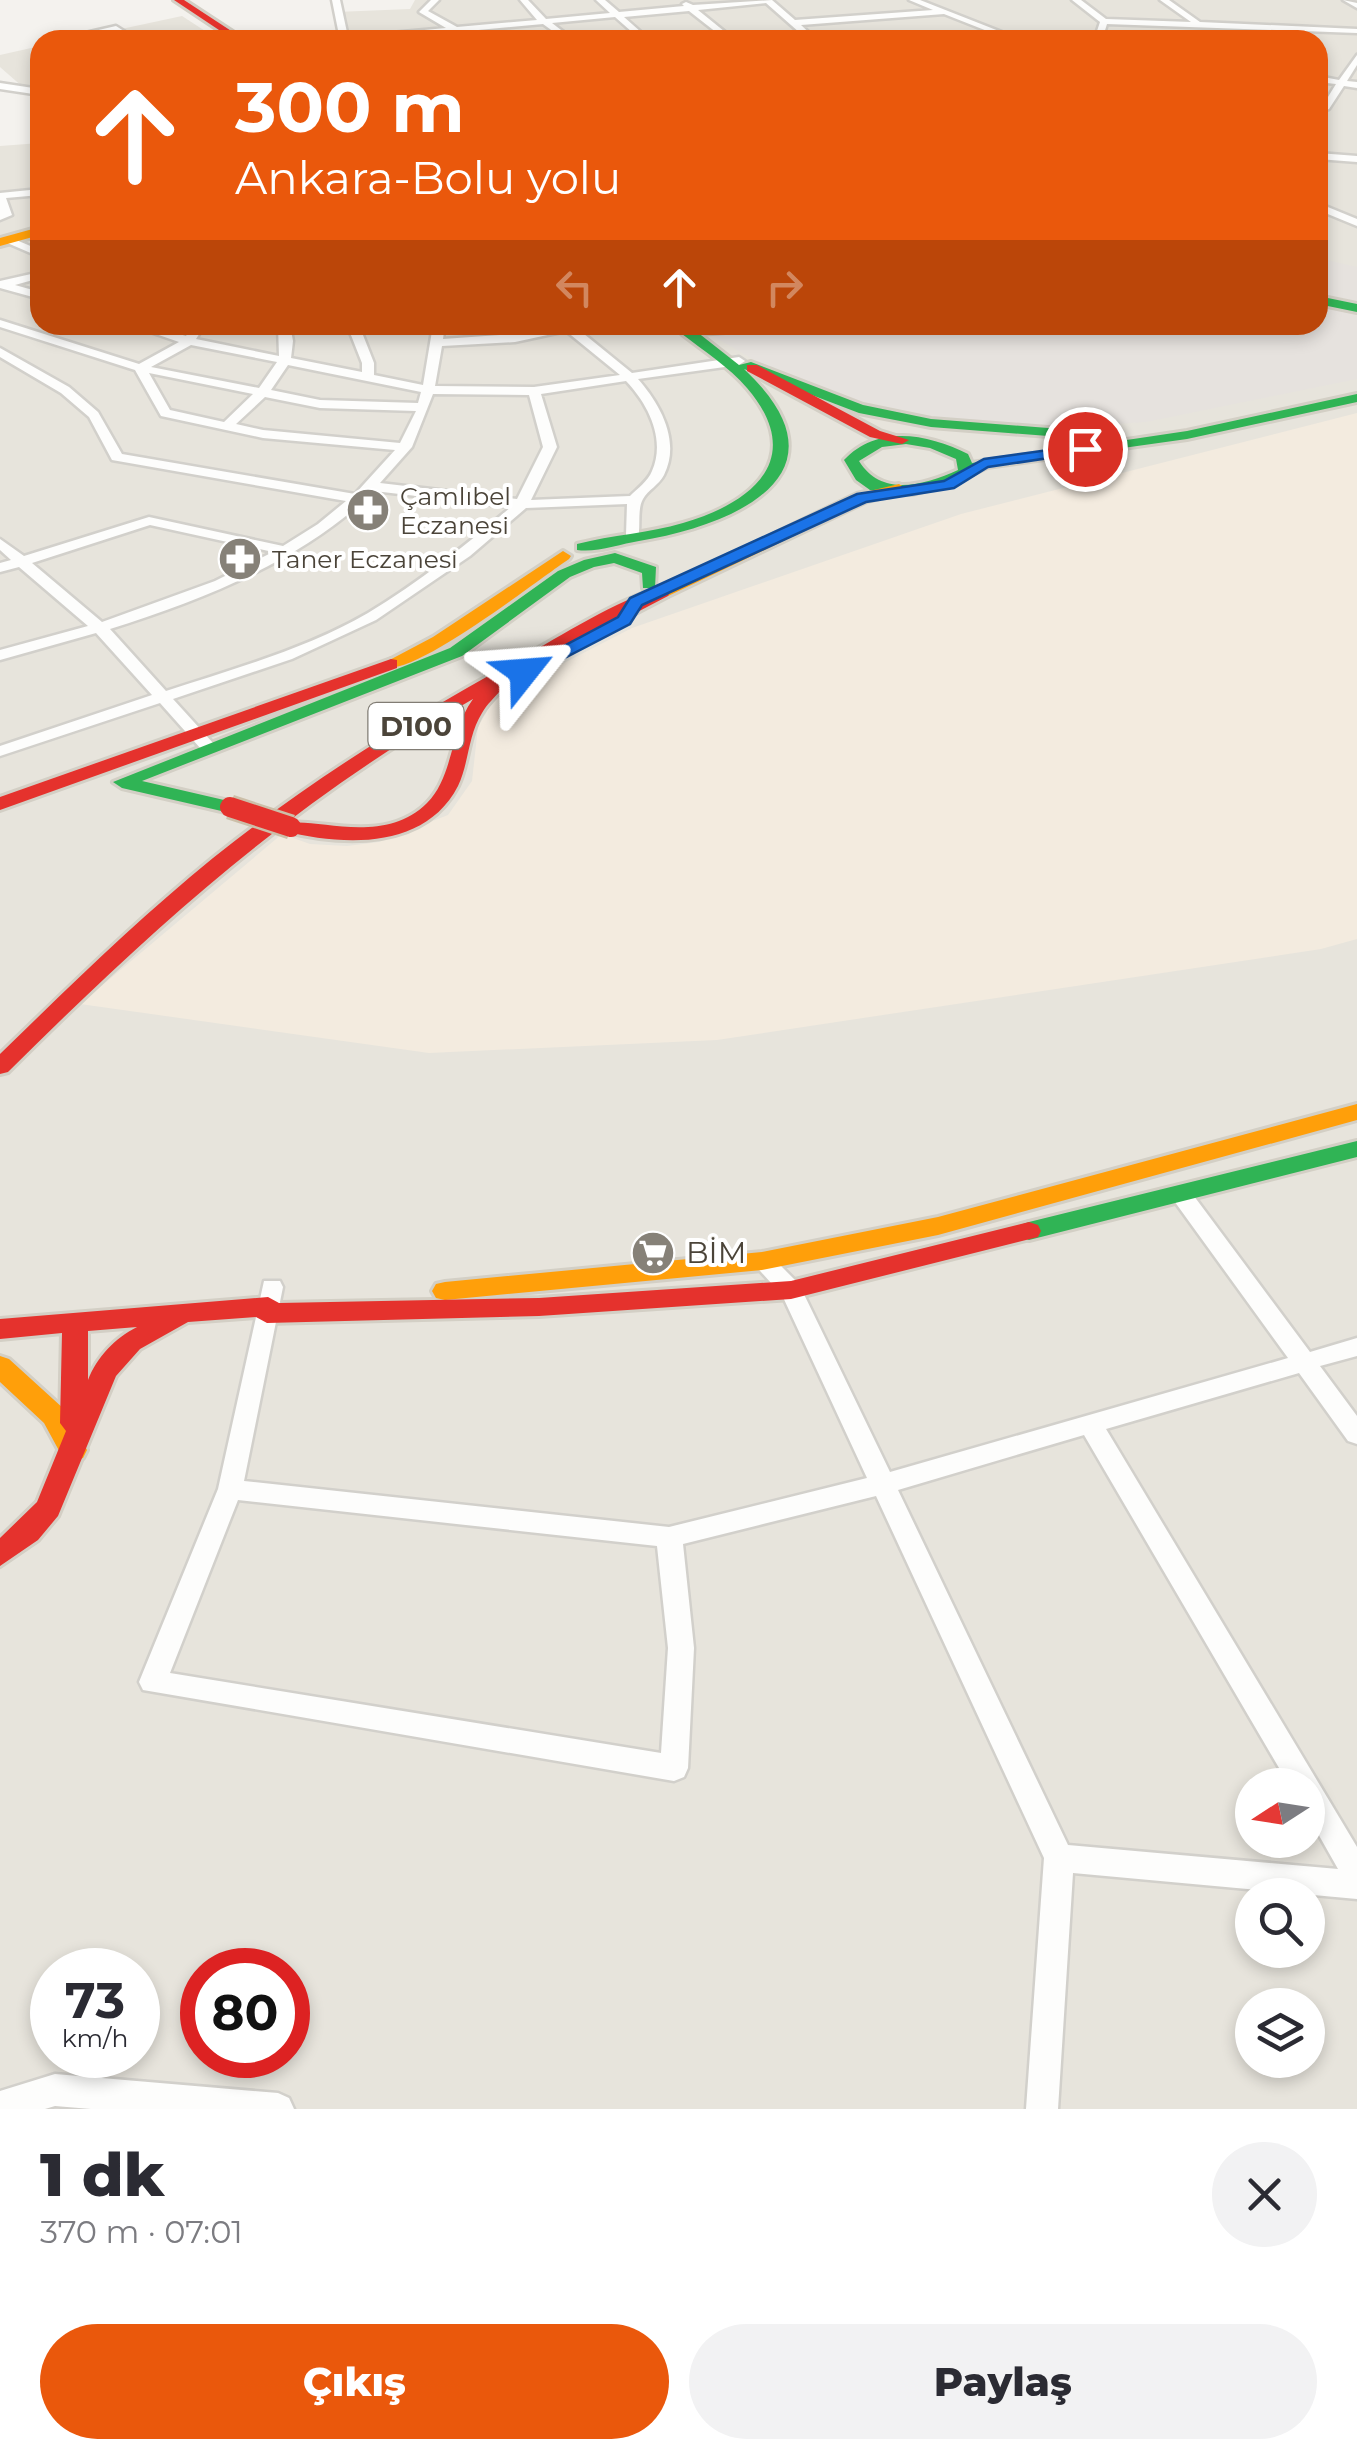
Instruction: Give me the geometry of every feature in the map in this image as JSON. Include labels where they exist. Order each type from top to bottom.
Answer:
[{"type":"main road","points":[[178,0],[224,30]]},
{"type":"main road","points":[[4,241],[30,234]]},
{"type":"main road","points":[[1328,300],[1356,307]]},
{"type":"main road","points":[[695,335],[847,438],[856,463],[899,489]]},
{"type":"main road","points":[[735,363],[859,409],[931,423],[1072,434],[1156,428]]},
{"type":"main road","points":[[735,363],[876,434],[953,450],[1156,428],[1357,388]]},
{"type":"main road","points":[[0,822],[122,782],[203,741],[440,641],[562,556],[633,534],[692,526],[742,506],[774,482],[784,456],[776,417],[735,363]]},
{"type":"main road","points":[[953,450],[963,457],[966,473],[984,463],[1187,435],[1357,398]]},
{"type":"main road","points":[[856,463],[874,444],[902,440]]},
{"type":"main road","name":"D100","points":[[0,1067],[120,948],[288,810],[432,715],[643,593],[703,548],[842,488],[856,463]]},
{"type":"main road","name":"D100","points":[[0,1036],[101,935],[267,803],[418,704],[643,593],[862,498],[899,489],[948,485],[966,473]]},
{"type":"main road","points":[[562,556],[634,548],[703,548]]},
{"type":"main road","points":[[0,804],[203,741],[456,652],[564,574],[590,563],[616,558],[637,562],[650,570],[643,593],[624,620],[490,690],[474,703],[458,737],[444,796],[424,815],[378,833],[324,835],[230,807],[122,782]]},
{"type":"main road","points":[[0,1329],[179,1316],[269,1301],[420,1293],[762,1262],[938,1226],[1357,1112]]},
{"type":"main road","points":[[269,1301],[538,1307],[791,1290],[1357,1149]]},
{"type":"main road","points":[[0,1554],[25,1539],[54,1504],[94,1392],[123,1349],[179,1316]]},
{"type":"main road","points":[[74,1450],[75,1321]]},
{"type":"main road","points":[[0,1366],[54,1416],[74,1450]]},
{"type":"street","points":[[336,0],[343,30]]},
{"type":"street","points":[[435,0],[424,12],[456,30]]},
{"type":"street","points":[[524,0],[556,30]]},
{"type":"street","points":[[600,0],[635,30]]},
{"type":"street","points":[[680,0],[719,30]]},
{"type":"street","points":[[913,0],[992,30]]},
{"type":"street","points":[[1076,0],[1104,22],[1196,22],[1357,31]]},
{"type":"street","points":[[1164,0],[1196,22]]},
{"type":"street","points":[[1347,0],[1357,6]]},
{"type":"street","points":[[434,30],[767,1],[801,30]]},
{"type":"street","points":[[850,9],[862,18]]},
{"type":"street","points":[[793,23],[945,12]]},
{"type":"street","points":[[1101,30],[1104,22]]},
{"type":"street","points":[[1328,104],[1357,58]]},
{"type":"street","points":[[1328,80],[1357,85]]},
{"type":"street","points":[[0,86],[30,90]]},
{"type":"street","points":[[1328,157],[1357,159]]},
{"type":"street","points":[[0,183],[18,191]]},
{"type":"street","points":[[0,217],[8,215],[0,196],[30,192]]},
{"type":"street","points":[[1328,210],[1357,223]]},
{"type":"street","points":[[4,241],[30,250]]},
{"type":"street","points":[[2,285],[30,278]]},
{"type":"street","points":[[2,285],[30,293]]},
{"type":"street","points":[[0,323],[30,333]]},
{"type":"street","points":[[37,335],[140,368],[320,404],[421,407]]},
{"type":"street","points":[[169,335],[430,390],[534,391],[735,363]]},
{"type":"street","points":[[140,368],[189,341],[193,335]]},
{"type":"street","points":[[225,428],[263,391],[286,360],[288,335]]},
{"type":"street","points":[[357,335],[368,363],[368,376]]},
{"type":"street","points":[[0,655],[101,629],[224,584],[360,499],[404,447],[430,390],[437,335]]},
{"type":"street","points":[[436,342],[528,335]]},
{"type":"street","points":[[579,335],[634,377],[665,436],[658,474],[634,500],[633,534]]},
{"type":"street","points":[[0,352],[65,390],[94,415],[117,457],[360,499]]},
{"type":"street","points":[[140,368],[166,413],[225,428],[404,447]]},
{"type":"street","points":[[0,751],[287,656],[371,617],[465,553],[522,504],[550,446],[534,391]]},
{"type":"street","points":[[370,486],[522,504],[634,500]]},
{"type":"street","points":[[0,568],[149,521],[283,550]]},
{"type":"street","points":[[0,543],[26,561],[101,629],[203,741]]},
{"type":"street","points":[[1180,1193],[1357,1434]]},
{"type":"street","points":[[762,1262],[791,1290],[1060,1858],[1042,2109]]},
{"type":"street","points":[[269,1301],[230,1489],[153,1682],[674,1768],[681,1648],[669,1536]]},
{"type":"street","points":[[230,1489],[669,1536],[884,1484],[1357,1347]]},
{"type":"street","points":[[1090,1424],[1294,1768]]},
{"type":"street","points":[[1325,1820],[1357,1874]]},
{"type":"street","points":[[1060,1858],[1357,1885]]},
{"type":"street","points":[[0,2106],[55,2090],[278,2109]]},
{"type":"shaded area","points":[[415,0],[1357,0],[1357,2109],[0,2109],[0,146],[30,144],[30,335],[1328,335],[1328,30],[339,30],[336,12],[410,9]]},
{"type":"shaded area","points":[[182,16],[204,30],[117,30]]},
{"type":"shaded area","points":[[30,48],[30,93],[0,67],[0,55]]},
{"type":"shaded area","points":[[1328,260],[1357,267],[1357,379],[1146,422],[1051,428],[950,420],[856,400],[778,374],[711,335],[1328,335]]},
{"type":"shaded area","points":[[1357,413],[1357,939],[1321,949],[717,1040],[429,1053],[80,1004],[282,834],[310,844],[347,846],[379,842],[448,815],[472,781],[478,727],[494,699],[632,628],[961,514]]},
{"type":"traffic: fast","points":[[1328,302],[1357,308]]},
{"type":"traffic: fast","points":[[583,547],[715,518],[757,494],[771,478],[779,460],[780,440],[773,417],[742,374],[692,335]]},
{"type":"traffic: fast","points":[[746,365],[859,409],[931,423],[1074,434]]},
{"type":"traffic: fast","points":[[966,473],[963,457],[935,445],[906,439],[877,444],[851,460],[861,477],[876,486],[912,490],[951,479],[968,471],[983,463],[1187,435],[1357,398]]},
{"type":"traffic: fast","points":[[122,782],[456,652],[564,574],[590,563],[615,558],[650,570],[649,585]]},
{"type":"traffic: fast","points":[[122,782],[230,807]]},
{"type":"traffic: fast","points":[[1029,1231],[1357,1149]]},
{"type":"traffic: slow","points":[[0,242],[30,234]]},
{"type":"traffic: slow","points":[[662,592],[862,497],[899,489]]},
{"type":"traffic: slow","points":[[391,664],[439,641],[563,556]]},
{"type":"traffic: slow","points":[[445,1291],[762,1261],[938,1226],[1357,1112]]},
{"type":"traffic: slow","points":[[0,1366],[54,1416],[73,1450]]},
{"type":"traffic: jam","points":[[178,0],[224,30]]},
{"type":"traffic: jam","points":[[752,368],[875,434],[902,440]]},
{"type":"traffic: jam","points":[[0,1067],[154,919],[300,801],[451,704],[662,592]]},
{"type":"traffic: jam","points":[[0,804],[391,664]]},
{"type":"traffic: jam","points":[[291,827],[334,834],[380,833],[421,818],[437,804],[449,785],[467,723],[493,689]]},
{"type":"traffic: jam","points":[[230,807],[291,827]]},
{"type":"traffic: jam","points":[[267,1313],[539,1307],[791,1290],[1029,1231]]},
{"type":"traffic: jam","points":[[0,1329],[268,1306]]},
{"type":"traffic: jam","points":[[0,1554],[28,1532],[48,1508],[105,1371],[131,1342],[179,1316]]},
{"type":"traffic: jam","points":[[74,1423],[75,1321]]},
{"type":"place","name":"Çamlıbel Eczanesi","points":[[368,510]]},
{"type":"place","name":"Taner Eczanesi","points":[[240,559]]},
{"type":"place","name":"BİM","points":[[653,1253]]},
{"type":"route","points":[[524,672],[624,620],[636,601],[862,498],[899,489],[948,485],[984,463],[1085,449]]}]
